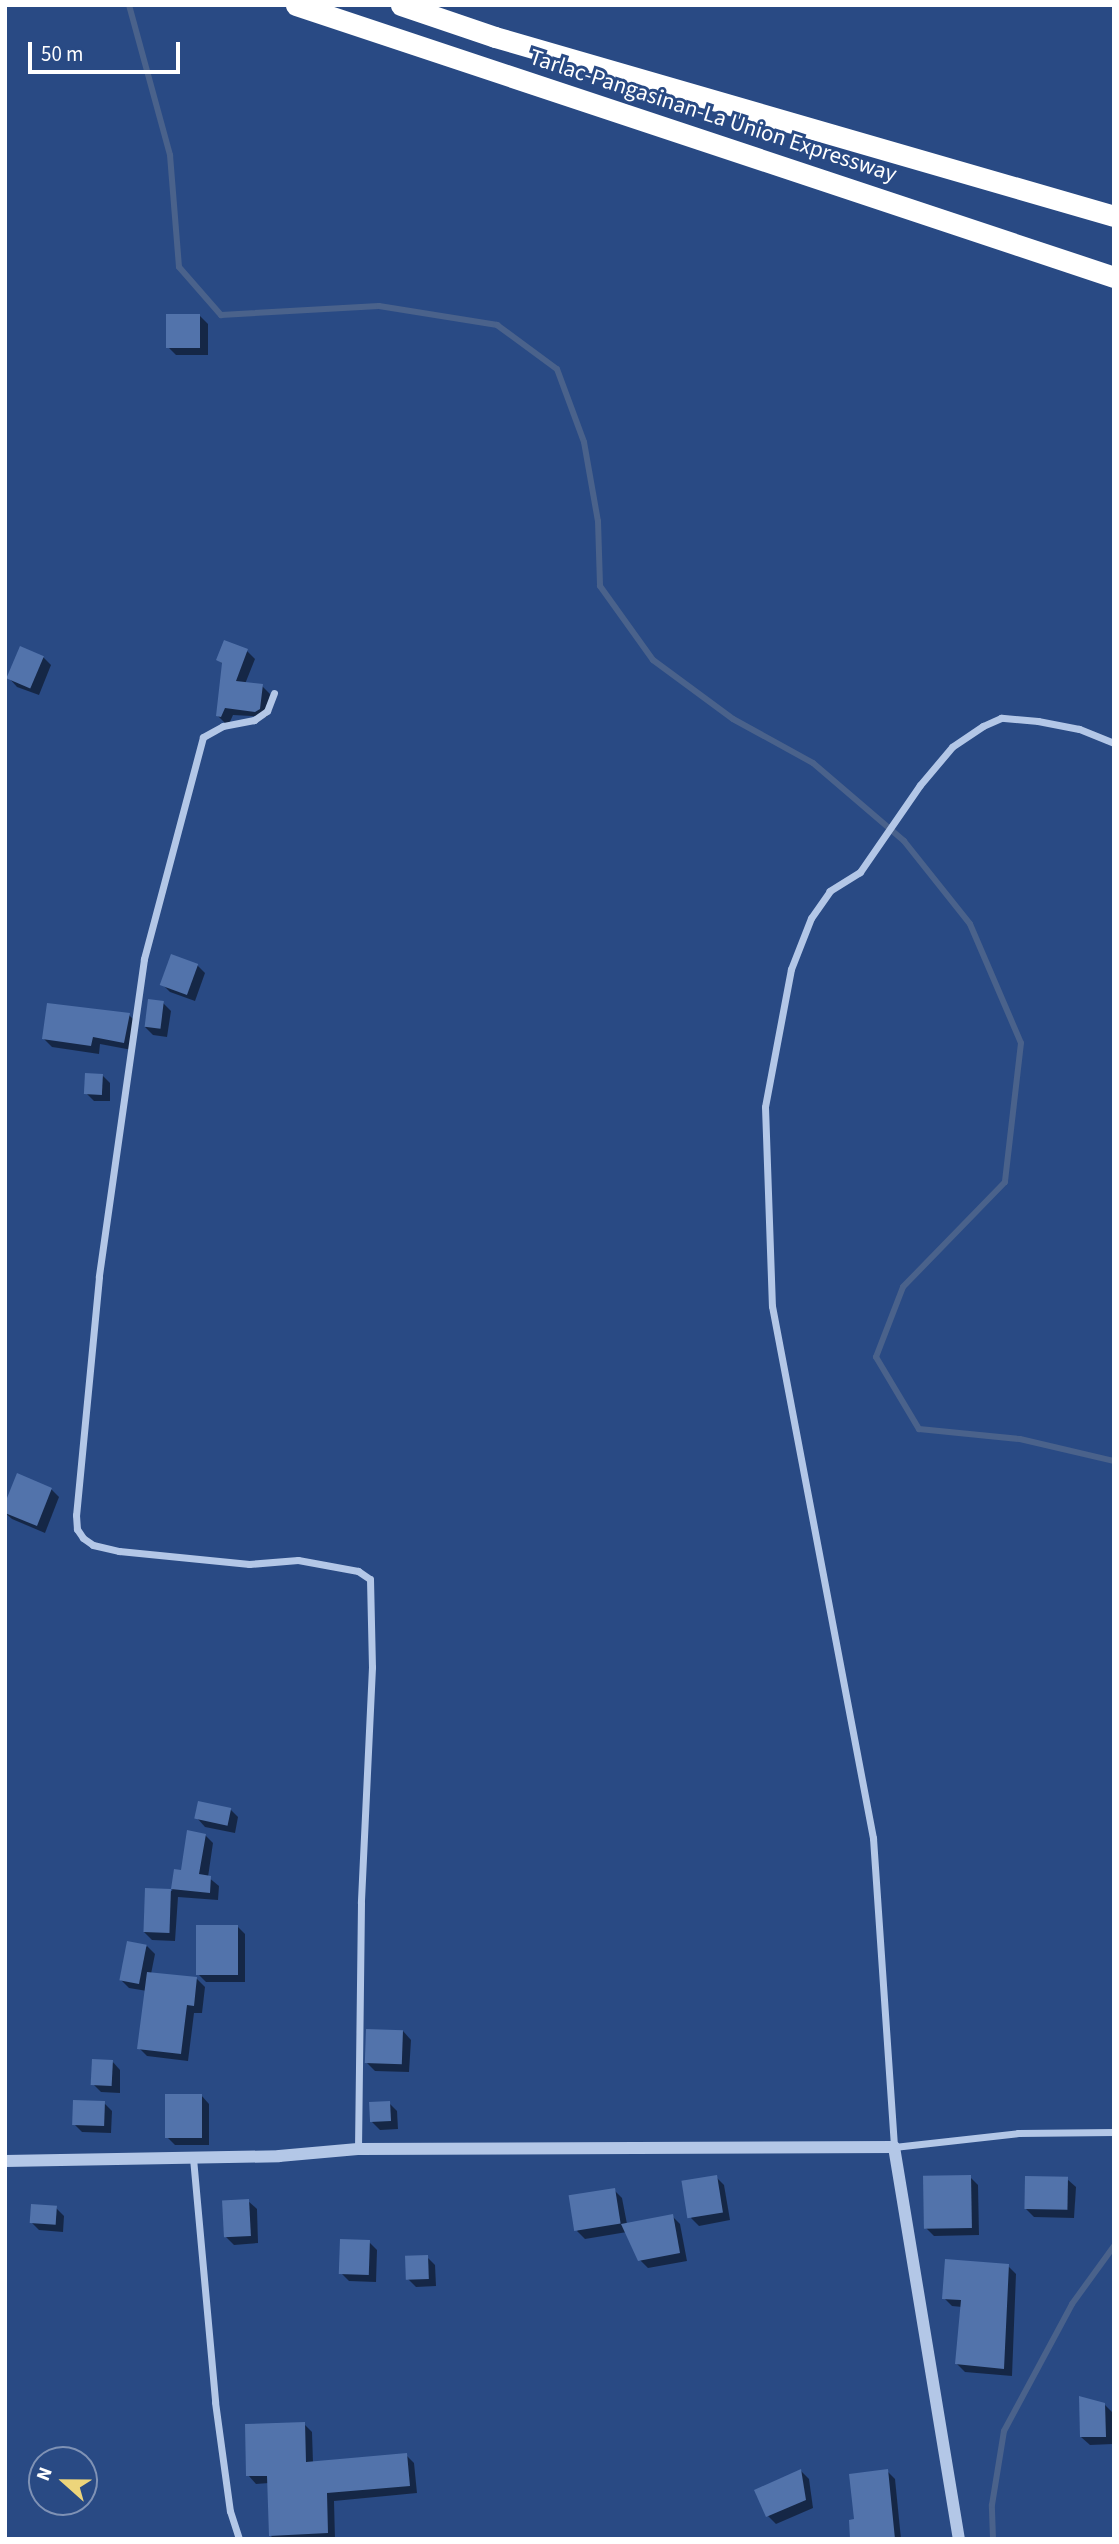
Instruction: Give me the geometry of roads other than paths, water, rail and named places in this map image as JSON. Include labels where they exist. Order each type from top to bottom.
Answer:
[{"type":"highway","name":"Tarlac-Pangasinan-La Union Expressway","points":[[296,5],[1114,276]]},
{"type":"highway","name":"Tarlac-Pangasinan-La Union Expressway","points":[[401,5],[495,37],[1114,216]]},
{"type":"street","points":[[274,693],[267,711],[254,720],[223,726],[202,737],[144,959],[99,1277],[76,1515],[77,1530],[83,1538],[93,1545],[119,1551],[249,1564],[298,1560],[358,1571],[370,1580],[372,1667],[361,1903],[358,2148]]},
{"type":"street","points":[[960,2539],[894,2147],[873,1838],[772,1306],[765,1107],[791,969],[811,918],[830,891],[860,872],[882,845],[920,785],[952,747],[983,726],[1001,718],[1073,728],[1114,743]]},
{"type":"street","points":[[5,2161],[279,2156],[358,2148],[894,2147],[1018,2133],[1114,2132]]},
{"type":"street","points":[[194,2158],[215,2402],[230,2511],[239,2539]]},
{"type":"waterway","points":[[129,5],[170,155],[179,267],[221,315],[379,306],[497,325],[557,369],[584,442],[598,521],[600,586],[653,660],[733,719],[813,763],[904,841],[970,924],[1021,1043],[1005,1182],[903,1287],[876,1357],[919,1429],[1020,1439],[1114,1461]]},
{"type":"waterway","points":[[993,2539],[992,2505],[1004,2431],[1072,2304],[1114,2246]]}]
